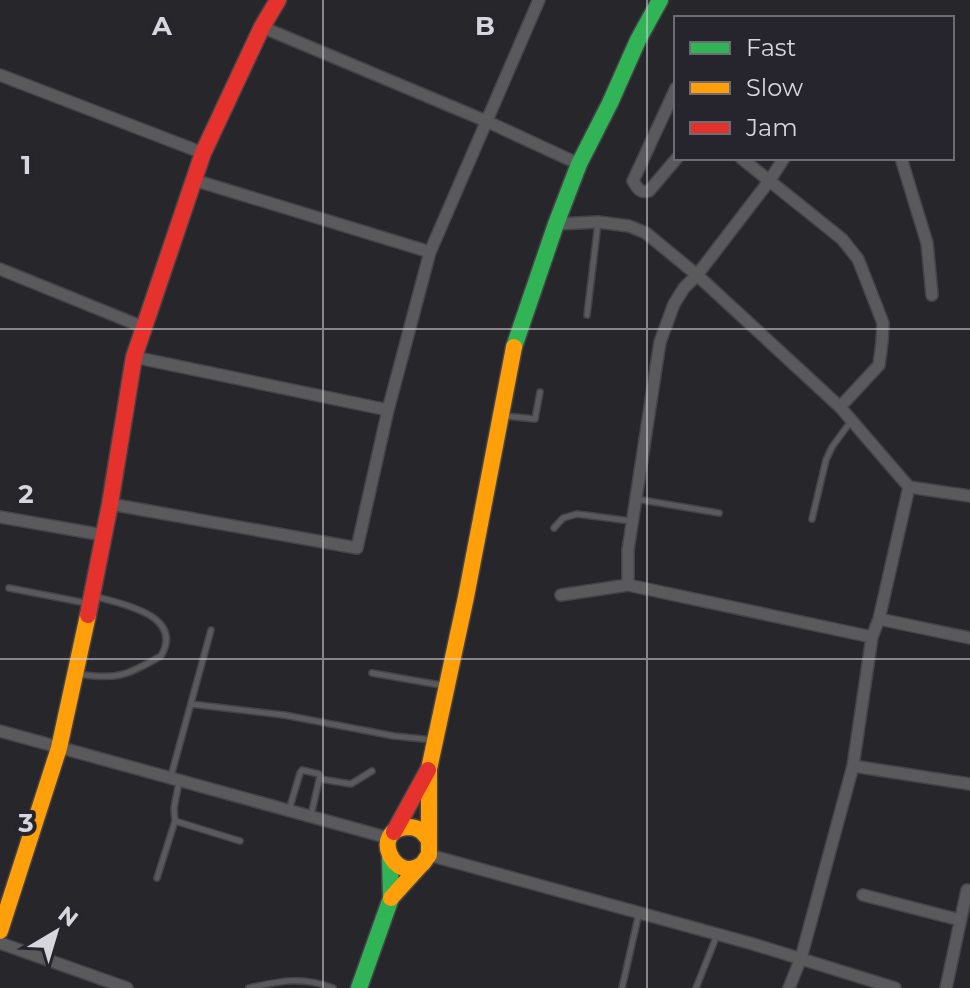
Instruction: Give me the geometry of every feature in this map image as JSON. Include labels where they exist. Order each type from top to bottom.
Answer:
[{"type":"street","points":[[0,931],[59,748],[110,504],[134,357],[203,153],[262,27],[278,0]]},
{"type":"street","points":[[110,504],[357,548],[388,410],[430,252],[539,0]]},
{"type":"street","points":[[391,898],[426,854],[429,769],[516,338],[579,164],[660,0]]},
{"type":"street","points":[[262,27],[486,121],[579,164]]},
{"type":"street","points":[[0,75],[203,153]]},
{"type":"street","points":[[674,92],[633,181],[638,189],[649,191],[675,160]]},
{"type":"street","points":[[744,160],[842,239],[858,259],[883,323],[879,365],[840,407]]},
{"type":"street","points":[[628,585],[628,550],[660,342],[674,304],[684,288],[783,160]]},
{"type":"street","points":[[902,160],[927,243],[932,295]]},
{"type":"street","points":[[194,180],[430,252]]},
{"type":"street","points":[[556,224],[598,222],[629,226],[646,233],[697,275],[840,407],[909,487],[970,496]]},
{"type":"street","points":[[0,269],[143,327]]},
{"type":"street","points":[[134,357],[388,410]]},
{"type":"street","points":[[789,988],[801,958],[853,766],[872,637],[879,619],[909,487]]},
{"type":"street","points":[[0,517],[103,535]]},
{"type":"street","points":[[561,595],[628,585],[872,637]]},
{"type":"street","points":[[879,619],[970,638]]},
{"type":"street","points":[[0,731],[289,811],[391,835]]},
{"type":"street","points":[[853,766],[970,784]]},
{"type":"street","points":[[362,987],[391,898],[387,845],[429,769]]},
{"type":"street","points":[[391,835],[400,828],[415,827],[422,831],[426,854]]},
{"type":"street","points":[[390,858],[408,869],[426,854]]},
{"type":"street","points":[[426,854],[717,934],[895,988]]},
{"type":"street","points":[[946,988],[967,890]]},
{"type":"street","points":[[863,895],[960,920]]},
{"type":"street","points":[[0,943],[127,988]]},
{"type":"lane","points":[[587,315],[598,222]]},
{"type":"lane","points":[[500,415],[535,419],[540,392]]},
{"type":"lane","points":[[812,519],[826,460],[851,420]]},
{"type":"lane","points":[[635,499],[719,513]]},
{"type":"lane","points":[[554,528],[563,518],[577,514],[632,521]]},
{"type":"lane","points":[[9,588],[123,604],[155,618],[166,632],[161,656],[121,676],[75,674]]},
{"type":"lane","points":[[157,878],[175,821],[175,780],[211,630]]},
{"type":"lane","points":[[372,673],[447,686]]},
{"type":"lane","points":[[191,704],[284,715],[394,736],[435,740]]},
{"type":"lane","points":[[289,811],[301,771],[319,774],[310,816]]},
{"type":"lane","points":[[320,779],[351,784],[372,771]]},
{"type":"lane","points":[[175,821],[240,841]]},
{"type":"lane","points":[[622,988],[639,912]]},
{"type":"lane","points":[[696,988],[717,934]]},
{"type":"lane","points":[[249,988],[306,980],[333,988]]},
{"type":"traffic: fast","points":[[514,347],[579,164],[660,0]]},
{"type":"traffic: fast","points":[[359,988],[391,898],[390,858]]},
{"type":"traffic: slow","points":[[429,840],[427,837],[423,832],[415,828],[396,830],[390,837],[390,854],[402,868],[411,869],[421,865],[429,855],[429,769],[514,347]]},
{"type":"traffic: slow","points":[[0,931],[59,748],[88,615]]},
{"type":"traffic: slow","points":[[391,898],[420,866]]},
{"type":"traffic: jam","points":[[88,615],[134,357],[203,153],[262,27],[278,0]]},
{"type":"traffic: jam","points":[[394,832],[428,770]]}]
